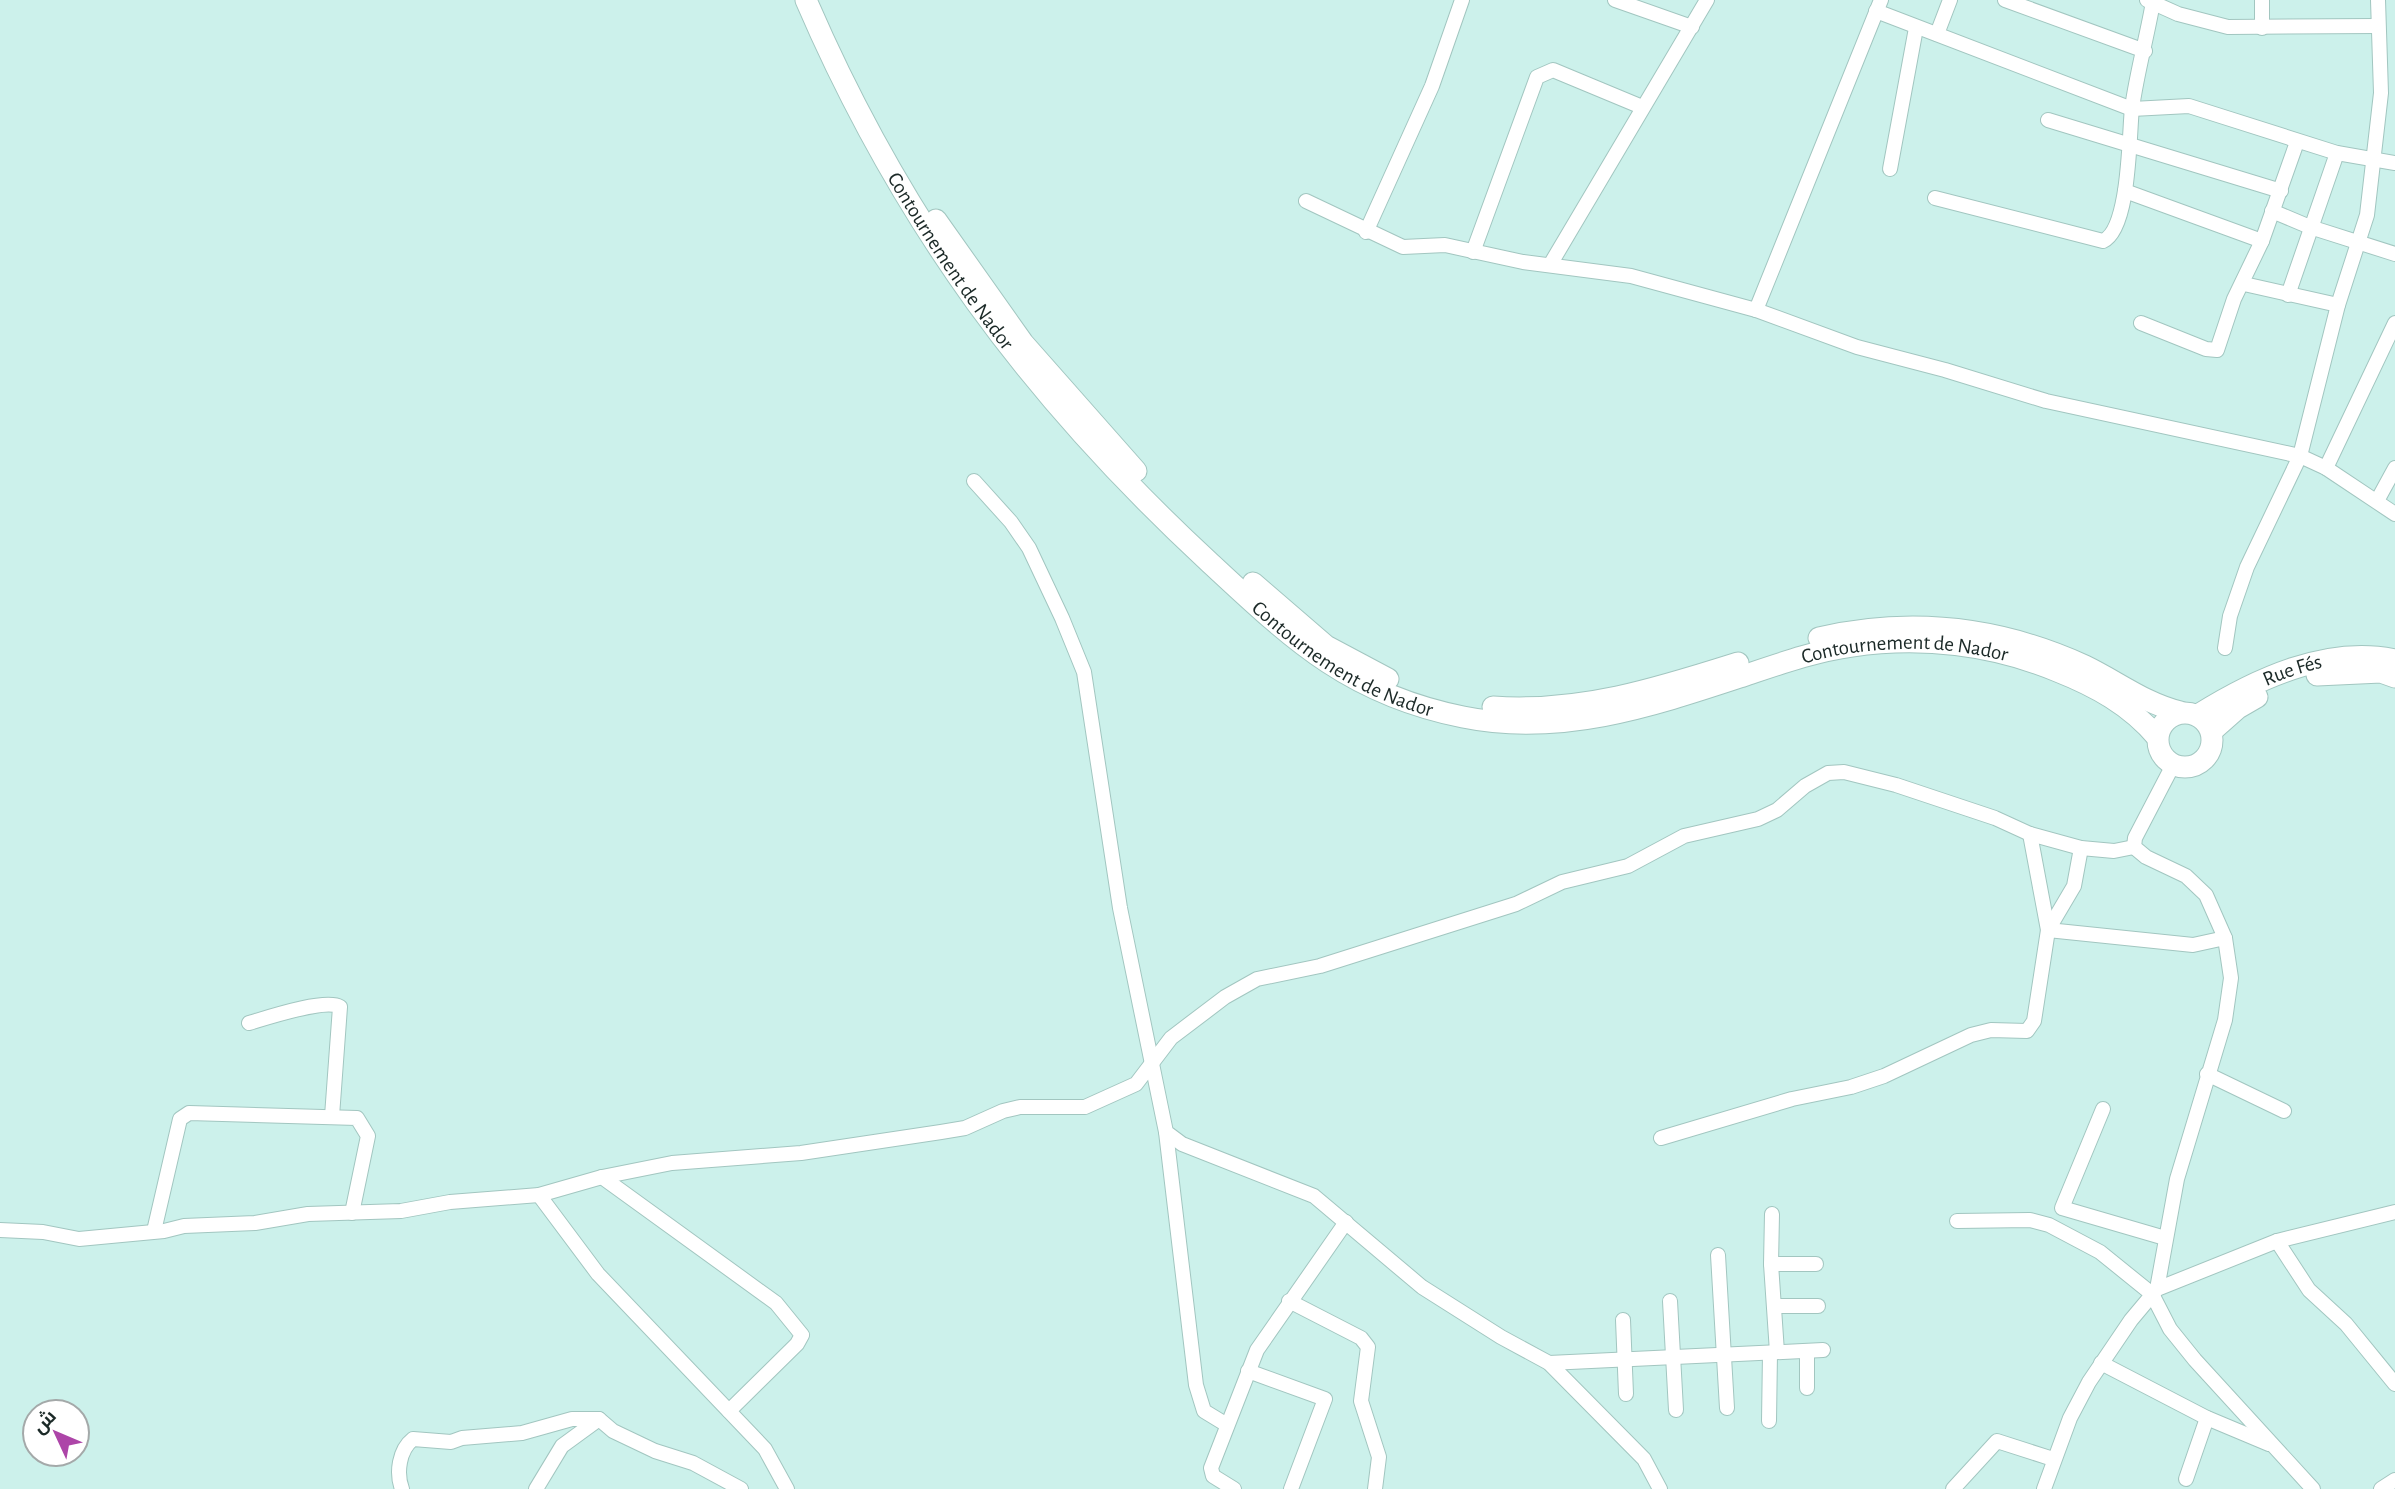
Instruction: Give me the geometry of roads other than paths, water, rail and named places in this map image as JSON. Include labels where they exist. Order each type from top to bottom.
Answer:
[{"type":"highway","name":"Contournement de Nador","points":[[806,0],[837,72],[888,169],[946,263],[1011,352],[1082,436],[1154,510],[1294,641],[1346,676],[1404,702],[1440,712],[1465,718],[1527,724],[1591,720],[1660,704],[1804,656],[1850,646],[1897,641],[1945,643],[1991,650],[2037,662],[2081,681],[2135,713],[2157,737]]},
{"type":"highway","name":"Contournement de Nador","points":[[821,0],[851,66],[901,163],[959,255],[1023,343],[1094,426],[1163,499],[1306,630],[1351,661],[1436,697],[1478,705],[1539,709],[1619,699],[1800,643],[1848,631],[1897,626],[1946,627],[1995,635],[2042,648],[2087,667],[2147,702],[2196,720]]},
{"type":"highway","name":"Rue Fés","points":[[2196,720],[2268,678],[2294,668],[2348,657],[2377,656],[2395,660]]},
{"type":"highway","name":"Rue Fés","points":[[2196,720],[2238,708],[2271,690],[2321,673],[2381,672],[2395,677]]},
{"type":"highway","points":[[2169,717],[2196,720],[2213,744],[2208,756],[2198,764],[2186,768],[2173,765],[2164,758],[2157,737],[2169,717]]},
{"type":"street","points":[[1366,232],[1432,86],[1462,0]]},
{"type":"street","points":[[1615,0],[1692,27]]},
{"type":"street","points":[[1550,265],[1707,0]]},
{"type":"street","points":[[1937,34],[1950,0]]},
{"type":"street","points":[[2005,0],[2145,51]]},
{"type":"street","points":[[2262,28],[2263,0]]},
{"type":"street","points":[[2225,648],[2230,616],[2247,567],[2300,456],[2338,305],[2367,215],[2381,73],[2378,0]]},
{"type":"street","points":[[1935,198],[2104,241],[2113,231],[2125,191],[2132,144],[2132,108],[2145,51],[2150,1],[2198,20],[2228,27],[2377,26]]},
{"type":"street","points":[[1756,310],[1879,6],[1916,28],[2132,108],[2189,106],[2297,142],[2337,153],[2395,163]]},
{"type":"street","points":[[1890,169],[1916,28]]},
{"type":"street","points":[[1473,253],[1537,77],[1553,69],[1642,107]]},
{"type":"street","points":[[2048,120],[2281,191]]},
{"type":"street","points":[[2141,323],[2216,351],[2234,299],[2244,284],[2262,242],[2297,142]]},
{"type":"street","points":[[2288,295],[2337,153]]},
{"type":"street","points":[[2125,191],[2262,242]]},
{"type":"street","points":[[1306,201],[1366,232],[1404,247],[1437,244],[1473,253],[1631,276],[1756,310],[1857,347],[2046,401],[2300,456],[2326,468],[2395,514]]},
{"type":"street","points":[[2272,211],[2310,227],[2395,254]]},
{"type":"street","points":[[2244,284],[2338,305]]},
{"type":"street","points":[[2326,468],[2393,330]]},
{"type":"street","points":[[2377,501],[2395,468]]},
{"type":"street","points":[[974,481],[1011,522],[1029,548],[1058,607],[1084,673],[1110,853],[1166,1132],[1196,1385],[1204,1411],[1227,1425]]},
{"type":"street","points":[[0,1230],[43,1232],[79,1239],[184,1226],[256,1223],[308,1214],[401,1211],[450,1202],[539,1195],[602,1177],[672,1163],[801,1153],[901,1139],[965,1128],[1003,1111],[1020,1107],[1085,1107],[1136,1084],[1171,1038],[1225,997],[1257,979],[1321,966],[1516,904],[1562,882],[1628,866],[1684,836],[1758,819],[1777,810],[1805,786],[1828,773],[1844,772],[1896,785],[1995,818],[2031,834],[2081,848],[2114,850],[2135,843],[2173,765]]},
{"type":"street","points":[[1661,1138],[1792,1099],[1851,1087],[1884,1076],[1971,1035],[1991,1030],[2027,1031],[2034,1021],[2048,930],[2031,834]]},
{"type":"street","points":[[2044,1489],[2070,1418],[2101,1363],[2154,1292],[2177,1179],[2231,994],[2225,938],[2211,902],[2186,876],[2146,857],[2135,843]]},
{"type":"street","points":[[2048,930],[2074,886],[2081,848]]},
{"type":"street","points":[[2048,930],[2193,945],[2225,938]]},
{"type":"street","points":[[249,1023],[315,1006],[333,1003],[340,1007],[332,1116]]},
{"type":"street","points":[[2207,1074],[2284,1111]]},
{"type":"street","points":[[2103,1109],[2062,1208],[2071,1214],[2165,1238]]},
{"type":"street","points":[[154,1231],[183,1115],[357,1118],[368,1136],[352,1213]]},
{"type":"street","points":[[1166,1132],[1182,1144],[1314,1196],[1422,1287],[1501,1337],[1549,1363],[1644,1459],[1660,1489]]},
{"type":"street","points":[[602,1177],[767,1296],[802,1335],[797,1345],[729,1412]]},
{"type":"street","points":[[539,1195],[598,1274],[765,1449],[787,1489]]},
{"type":"street","points":[[2154,1292],[2277,1241],[2395,1212]]},
{"type":"street","points":[[1769,1421],[1774,1353],[1772,1214]]},
{"type":"street","points":[[1957,1222],[2018,1219],[2049,1225],[2100,1252],[2154,1292],[2179,1341],[2313,1489]]},
{"type":"street","points":[[1234,1489],[1217,1480],[1212,1472],[1248,1371],[1257,1350],[1289,1301],[1346,1222]]},
{"type":"street","points":[[2277,1241],[2309,1290],[2346,1324],[2395,1384]]},
{"type":"street","points":[[1718,1255],[1727,1408]]},
{"type":"street","points":[[1771,1264],[1815,1264]]},
{"type":"street","points":[[1289,1301],[1362,1338],[1368,1347],[1361,1401],[1379,1457],[1375,1489]]},
{"type":"street","points":[[1670,1301],[1676,1410]]},
{"type":"street","points":[[1774,1306],[1818,1306]]},
{"type":"street","points":[[1623,1320],[1626,1394]]},
{"type":"street","points":[[1549,1363],[1823,1350]]},
{"type":"street","points":[[1807,1351],[1807,1388]]},
{"type":"street","points":[[2101,1363],[2207,1418],[2274,1446]]},
{"type":"street","points":[[1248,1371],[1325,1399],[1291,1489]]},
{"type":"street","points":[[2186,1479],[2207,1418]]},
{"type":"street","points":[[402,1489],[399,1469],[405,1446],[413,1439],[451,1442],[462,1438],[522,1433],[572,1419],[599,1419],[613,1431],[655,1451],[693,1463],[741,1489]]},
{"type":"street","points":[[536,1489],[562,1446],[599,1419]]},
{"type":"street","points":[[1953,1489],[1997,1441],[2053,1459]]},
{"type":"street","points":[[2381,1489],[2395,1480]]}]
